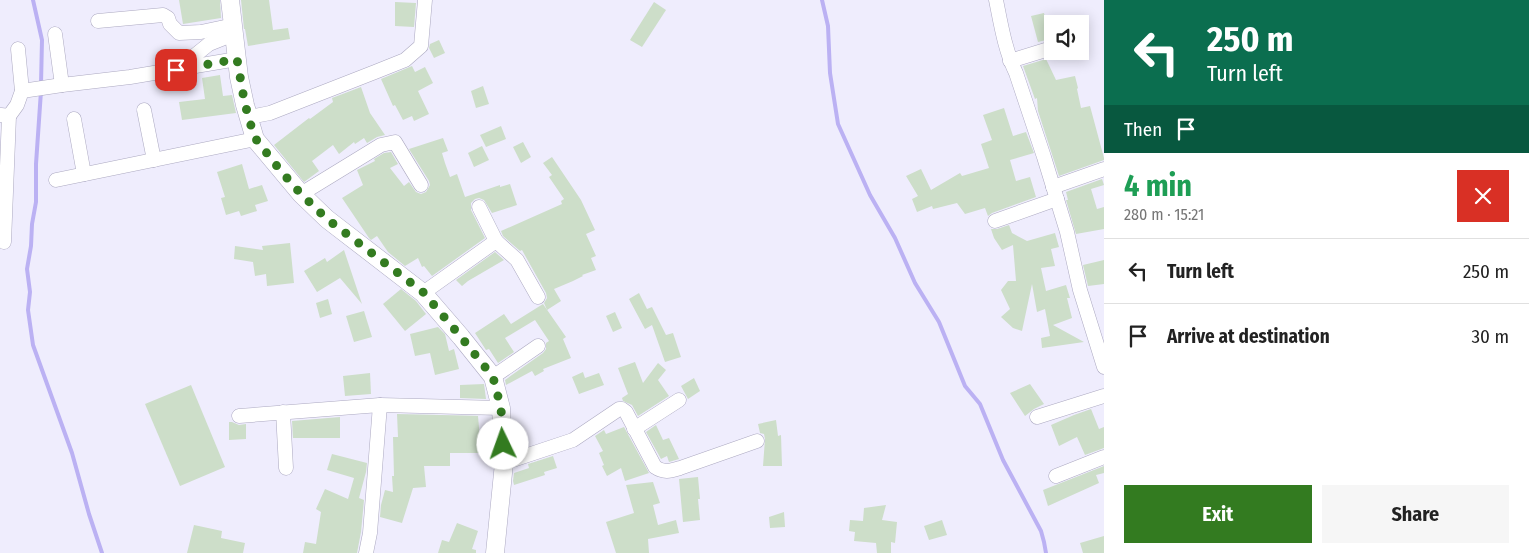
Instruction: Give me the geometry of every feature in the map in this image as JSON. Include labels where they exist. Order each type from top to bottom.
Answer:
[{"type":"street","points":[[230,0],[245,105],[255,138],[301,194],[327,219],[423,292],[493,377],[501,408],[504,463],[495,553]]},
{"type":"street","points":[[249,117],[270,113],[300,103],[405,60],[421,46],[425,0]]},
{"type":"street","points":[[996,0],[1010,61],[1016,73],[1067,232],[1080,290],[1104,367]]},
{"type":"street","points":[[98,22],[163,15],[168,18],[170,24],[180,33],[234,29]]},
{"type":"street","points":[[176,70],[209,44],[234,29]]},
{"type":"street","points":[[54,34],[62,85]]},
{"type":"street","points":[[4,242],[4,115],[17,105],[22,91],[18,49]]},
{"type":"street","points":[[1010,61],[1044,50]]},
{"type":"street","points":[[22,91],[176,70],[237,59]]},
{"type":"street","points":[[144,110],[154,160]]},
{"type":"street","points":[[74,119],[84,174]]},
{"type":"street","points":[[56,180],[255,138]]},
{"type":"street","points":[[301,194],[381,145],[395,142],[421,185]]},
{"type":"street","points":[[995,221],[1104,169]]},
{"type":"street","points":[[480,207],[496,241],[517,260],[538,297]]},
{"type":"street","points":[[423,292],[496,241]]},
{"type":"street","points":[[493,377],[538,346]]},
{"type":"street","points":[[1037,417],[1104,396]]},
{"type":"street","points":[[634,429],[679,400]]},
{"type":"street","points":[[239,416],[380,405],[501,408]]},
{"type":"street","points":[[366,553],[370,533],[380,405]]},
{"type":"street","points":[[504,463],[573,440],[619,409],[626,412],[655,468],[661,471],[667,472],[757,441]]},
{"type":"street","points":[[283,412],[286,468]]},
{"type":"street","points":[[1056,476],[1104,457]]},
{"type":"building","points":[[179,0],[220,0],[221,18],[183,24]]},
{"type":"building","points":[[241,0],[269,0],[273,30],[288,28],[290,39],[248,46]]},
{"type":"building","points":[[395,2],[416,3],[414,27],[395,26]]},
{"type":"building","points":[[654,2],[666,10],[642,47],[630,40]]},
{"type":"building","points":[[1044,13],[1044,40],[1038,42],[1031,16]]},
{"type":"building","points":[[439,40],[445,53],[434,58],[429,48],[430,44]]},
{"type":"building","points":[[1046,60],[1056,80],[1075,76],[1081,108],[1090,106],[1104,160],[1059,176],[1038,111],[1037,98],[1035,99],[1023,66]]},
{"type":"building","points":[[412,66],[415,72],[425,67],[433,83],[418,91],[429,114],[414,121],[412,116],[403,120],[395,105],[393,106],[381,79]]},
{"type":"building","points":[[220,75],[223,96],[232,95],[236,113],[182,120],[179,102],[205,99],[202,78]]},
{"type":"building","points":[[483,86],[489,104],[476,108],[471,91]]},
{"type":"building","points":[[361,87],[370,113],[385,135],[367,143],[364,138],[355,144],[354,142],[339,154],[333,145],[312,161],[319,171],[304,182],[274,145],[333,102],[332,98]]},
{"type":"building","points":[[1004,108],[1013,136],[1026,132],[1034,153],[1010,160],[1016,181],[1030,177],[1036,197],[988,216],[985,208],[965,214],[957,203],[933,209],[932,206],[917,212],[912,199],[918,196],[906,176],[921,169],[931,190],[960,173],[962,176],[989,168],[981,144],[992,140],[983,115]]},
{"type":"building","points":[[501,126],[506,139],[486,147],[480,135]]},
{"type":"building","points":[[443,138],[448,151],[442,153],[450,177],[457,174],[465,197],[500,185],[500,187],[510,184],[517,205],[492,213],[484,200],[475,199],[471,203],[471,210],[485,238],[432,276],[424,266],[422,267],[418,258],[405,266],[388,252],[377,236],[371,240],[342,198],[363,185],[357,170],[375,161],[374,159],[384,153],[391,152],[398,164],[390,168],[404,186],[409,182],[416,192],[421,194],[426,192],[430,185],[429,181],[409,149]]},
{"type":"building","points":[[523,142],[531,157],[521,163],[513,147]]},
{"type":"building","points":[[482,146],[489,160],[474,167],[468,153]]},
{"type":"building","points":[[552,157],[581,200],[595,230],[586,234],[596,256],[591,258],[596,270],[554,289],[561,301],[547,310],[544,303],[547,298],[546,293],[522,250],[520,251],[503,236],[501,231],[562,204],[561,201],[564,199],[549,177],[552,175],[543,163]]},
{"type":"building","points":[[242,164],[249,189],[262,185],[268,201],[255,205],[257,211],[241,216],[239,211],[226,215],[221,198],[225,197],[217,172]]},
{"type":"building","points":[[1102,179],[1104,185],[1091,189],[1097,209],[1104,207],[1104,229],[1076,234],[1066,200],[1068,200],[1066,192]]},
{"type":"building","points":[[1009,225],[1012,233],[1027,241],[1055,233],[1059,247],[1051,249],[1055,266],[1041,268],[1046,291],[1066,285],[1070,298],[1067,298],[1072,318],[1053,325],[1084,342],[1042,348],[1041,338],[1050,336],[1045,309],[1037,312],[1032,284],[1022,331],[1013,328],[1001,317],[1010,309],[1001,290],[1008,281],[1016,281],[1013,245],[1002,250],[994,238],[991,229]]},
{"type":"building","points":[[290,243],[294,283],[267,286],[266,274],[255,276],[253,262],[234,259],[235,246],[263,250],[262,246]]},
{"type":"building","points":[[344,250],[362,304],[340,278],[317,292],[304,271],[325,258],[327,262]]},
{"type":"building","points":[[495,252],[504,260],[462,286],[456,280]]},
{"type":"building","points":[[1104,260],[1104,284],[1088,286],[1083,265]]},
{"type":"building","points":[[401,289],[416,301],[426,314],[405,331],[383,304]]},
{"type":"building","points":[[639,293],[647,309],[652,307],[666,335],[673,333],[681,357],[665,362],[652,325],[645,329],[629,299]]},
{"type":"building","points":[[328,299],[332,314],[320,318],[316,303]]},
{"type":"building","points":[[543,304],[566,337],[563,339],[571,358],[543,369],[544,371],[535,376],[532,371],[506,385],[505,380],[543,353],[546,349],[546,343],[549,341],[535,320],[505,338],[514,352],[498,363],[489,349],[486,350],[475,333],[504,314],[511,324]]},
{"type":"building","points":[[364,311],[372,337],[354,342],[346,316]]},
{"type":"building","points":[[615,312],[622,328],[613,332],[606,316]]},
{"type":"building","points":[[438,327],[445,334],[449,351],[454,349],[459,369],[435,375],[430,353],[415,356],[410,334]]},
{"type":"building","points":[[635,362],[643,383],[658,363],[666,370],[658,380],[669,396],[638,416],[632,405],[623,401],[622,398],[628,394],[618,368]]},
{"type":"building","points":[[583,372],[585,378],[599,373],[604,385],[579,394],[572,377]]},
{"type":"building","points":[[370,373],[371,394],[345,396],[343,376]]},
{"type":"building","points":[[694,378],[700,391],[688,399],[681,386]]},
{"type":"building","points":[[484,384],[486,399],[460,398],[460,385]]},
{"type":"building","points":[[1030,384],[1044,404],[1025,416],[1010,393]]},
{"type":"building","points":[[191,385],[225,467],[180,486],[145,404]]},
{"type":"building","points":[[1091,409],[1099,429],[1104,427],[1104,448],[1085,455],[1077,437],[1059,446],[1051,425]]},
{"type":"building","points":[[397,414],[486,416],[478,416],[480,439],[492,439],[493,453],[450,453],[450,466],[424,466],[426,487],[413,488],[402,523],[380,517],[385,490],[393,492],[393,437],[398,437]]},
{"type":"building","points":[[340,417],[340,438],[293,438],[292,421]]},
{"type":"building","points":[[776,420],[778,436],[781,435],[782,466],[763,466],[765,439],[764,434],[760,433],[758,424]]},
{"type":"building","points":[[229,422],[239,425],[246,424],[246,439],[229,440]]},
{"type":"building","points":[[656,425],[663,440],[669,438],[679,459],[669,462],[667,456],[661,459],[646,432]]},
{"type":"building","points":[[624,427],[649,473],[625,481],[621,468],[607,476],[599,453],[603,451],[595,436],[604,430],[606,434]]},
{"type":"building","points":[[332,454],[367,463],[359,498],[364,500],[357,553],[303,553],[305,542],[316,544],[321,512],[316,509],[325,489],[348,499],[354,478],[327,470]]},
{"type":"building","points":[[553,456],[557,468],[544,472],[545,475],[514,485],[514,473],[529,468],[528,464]]},
{"type":"building","points":[[1104,466],[1104,473],[1096,475],[1099,483],[1048,506],[1043,490]]},
{"type":"building","points":[[698,477],[700,520],[683,522],[679,479]]},
{"type":"building","points":[[653,482],[660,503],[653,505],[658,525],[676,520],[679,533],[648,539],[649,553],[616,553],[606,522],[634,513],[626,485]]},
{"type":"building","points":[[886,505],[882,520],[897,522],[895,543],[891,542],[891,553],[877,553],[876,543],[854,541],[855,532],[849,531],[850,520],[863,521],[864,508]]},
{"type":"building","points":[[784,512],[785,527],[770,528],[769,517]]},
{"type":"building","points":[[942,520],[947,535],[929,540],[924,526]]},
{"type":"building","points":[[457,523],[478,531],[472,549],[476,550],[476,553],[438,553],[442,540],[449,542]]},
{"type":"building","points":[[194,525],[222,531],[221,538],[245,543],[243,553],[187,553]]},
{"type":"building","points":[[1104,536],[1104,553],[1083,553],[1080,543]]},
{"type":"waterway","points":[[33,0],[42,40],[41,84]]},
{"type":"waterway","points":[[822,0],[828,26],[830,73],[838,124],[870,195],[895,238],[915,283],[939,322],[965,386],[980,404],[1003,460],[1041,531],[1046,553]]},
{"type":"waterway","points":[[41,91],[36,164],[36,202],[27,269],[30,292],[28,310],[33,345],[72,453],[102,553]]},
{"type":"route","points":[[176,70],[237,59],[245,105],[255,138],[301,194],[327,219],[343,229],[423,292],[461,337],[493,377],[501,408],[503,444]]}]
